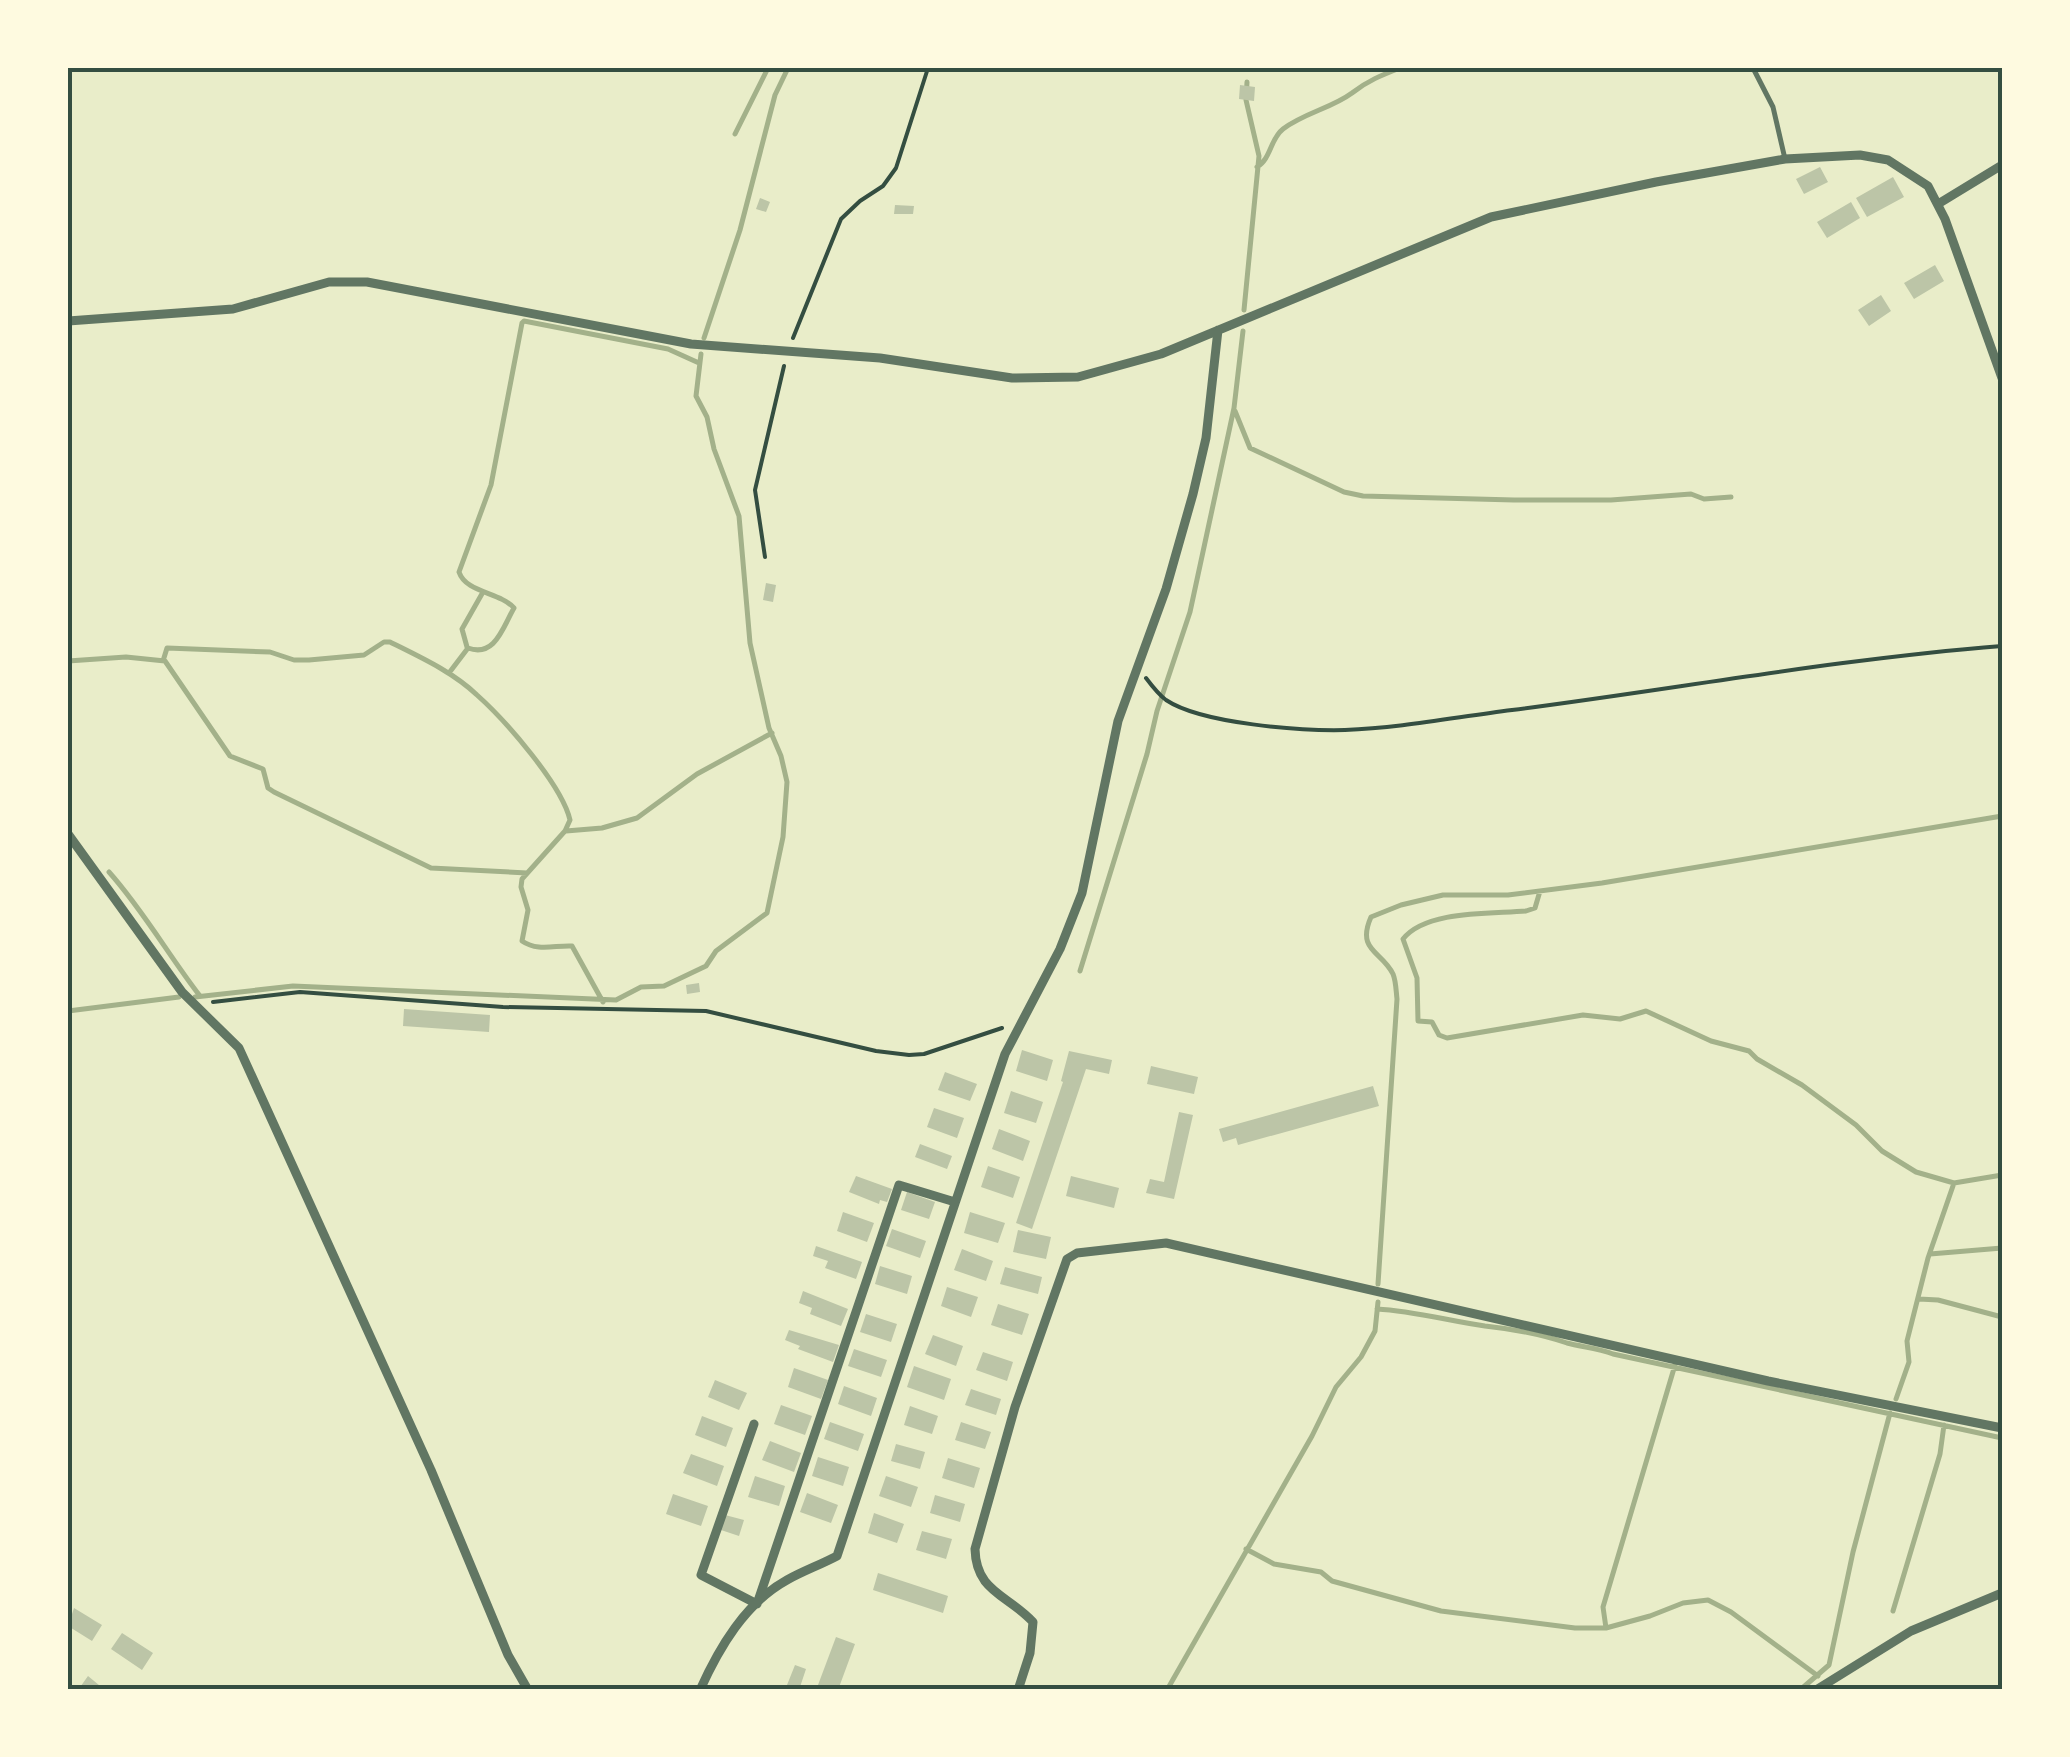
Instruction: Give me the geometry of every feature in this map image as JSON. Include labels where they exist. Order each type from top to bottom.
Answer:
[{"type":"street","points":[[68,321],[233,308],[329,282],[367,282],[691,344],[880,358],[1040,380],[1105,372],[1161,354],[1491,217],[1785,160],[1860,155],[1888,160],[1928,186],[2002,378]]},
{"type":"street","points":[[1938,204],[2002,165]]},
{"type":"street","points":[[700,1690],[723,1641],[758,1604],[783,1581],[837,1556],[1005,1054],[1060,949],[1082,893],[1118,721],[1166,589],[1198,475],[1218,330]]},
{"type":"street","points":[[68,834],[194,1006],[239,1048],[432,1470],[508,1654],[528,1690]]},
{"type":"street","points":[[758,1604],[899,1185],[955,1202]]},
{"type":"street","points":[[1018,1690],[1030,1653],[1032,1622],[1021,1609],[988,1587],[976,1570],[975,1549],[1015,1407],[1067,1259],[1077,1253],[1166,1243],[1768,1381],[2002,1428]]},
{"type":"street","points":[[754,1424],[701,1574],[758,1604]]},
{"type":"street","points":[[1816,1690],[1911,1631],[2002,1592]]},
{"type":"lane","points":[[1753,68],[1772,107],[1785,160]]},
{"type":"path","points":[[765,557],[755,490],[787,351],[841,219],[883,186],[896,168],[928,68]]},
{"type":"path","points":[[1137,666],[1168,701],[1190,710],[1295,729],[1344,730],[1656,692],[1922,653],[2002,646]]},
{"type":"path","points":[[194,1006],[231,998],[300,992],[503,1007],[706,1011],[909,1056],[997,1028],[1017,1030]]},
{"type":"building","points":[[1240,85],[1255,87],[1254,101],[1239,99]]},
{"type":"building","points":[[1820,167],[1828,182],[1804,194],[1796,179]]},
{"type":"building","points":[[1893,177],[1904,197],[1867,217],[1856,198]]},
{"type":"building","points":[[760,198],[770,202],[766,212],[756,209]]},
{"type":"building","points":[[1851,202],[1860,218],[1827,238],[1817,222]]},
{"type":"building","points":[[895,205],[914,206],[913,214],[894,214]]},
{"type":"building","points":[[1935,265],[1944,281],[1914,299],[1904,283]]},
{"type":"building","points":[[1881,295],[1891,311],[1869,326],[1858,310]]},
{"type":"building","points":[[766,583],[776,585],[773,602],[763,600]]},
{"type":"building","points":[[699,983],[700,992],[687,994],[686,985]]},
{"type":"building","points":[[404,1009],[490,1015],[489,1032],[403,1026]]},
{"type":"building","points":[[1022,1050],[1053,1060],[1047,1081],[1016,1071]]},
{"type":"building","points":[[1069,1051],[1112,1060],[1109,1074],[1086,1069],[1032,1229],[1016,1223],[1063,1082]]},
{"type":"building","points":[[1151,1066],[1198,1077],[1194,1094],[1147,1084]]},
{"type":"building","points":[[945,1072],[977,1084],[970,1101],[938,1090]]},
{"type":"building","points":[[1373,1086],[1379,1106],[1238,1145],[1236,1138],[1223,1142],[1219,1129]]},
{"type":"building","points":[[1011,1091],[1043,1102],[1036,1123],[1004,1113]]},
{"type":"building","points":[[934,1108],[964,1118],[957,1138],[927,1127]]},
{"type":"building","points":[[1179,1112],[1193,1115],[1174,1199],[1146,1193],[1150,1179],[1164,1182]]},
{"type":"building","points":[[999,1129],[1030,1141],[1023,1161],[992,1149]]},
{"type":"building","points":[[920,1144],[952,1156],[947,1169],[915,1157]]},
{"type":"building","points":[[988,1166],[1020,1177],[1013,1198],[981,1187]]},
{"type":"building","points":[[856,1176],[892,1189],[887,1202],[880,1200],[879,1204],[849,1192]]},
{"type":"building","points":[[1071,1176],[1119,1188],[1114,1208],[1066,1196]]},
{"type":"building","points":[[907,1192],[935,1202],[929,1219],[901,1210]]},
{"type":"building","points":[[843,1212],[874,1223],[867,1242],[837,1231]]},
{"type":"building","points":[[970,1212],[1005,1223],[998,1243],[964,1233]]},
{"type":"building","points":[[892,1229],[926,1241],[920,1258],[886,1246]]},
{"type":"building","points":[[1018,1230],[1051,1237],[1046,1259],[1013,1252]]},
{"type":"building","points":[[816,1246],[862,1262],[856,1279],[825,1268],[828,1261],[813,1256]]},
{"type":"building","points":[[962,1249],[993,1261],[986,1281],[954,1270]]},
{"type":"building","points":[[880,1266],[912,1276],[907,1294],[875,1284]]},
{"type":"building","points":[[1005,1267],[1042,1277],[1038,1294],[1000,1284]]},
{"type":"building","points":[[947,1287],[978,1297],[971,1317],[941,1306]]},
{"type":"building","points":[[803,1291],[848,1309],[841,1326],[810,1314],[812,1308],[799,1303]]},
{"type":"building","points":[[998,1304],[1029,1314],[1022,1335],[991,1325]]},
{"type":"building","points":[[866,1314],[897,1324],[891,1342],[860,1332]]},
{"type":"building","points":[[789,1330],[839,1345],[833,1362],[785,1340]]},
{"type":"building","points":[[933,1335],[963,1346],[956,1366],[925,1354]]},
{"type":"building","points":[[854,1349],[887,1360],[881,1377],[848,1366]]},
{"type":"building","points":[[983,1352],[1013,1362],[1007,1381],[976,1370]]},
{"type":"building","points":[[914,1366],[951,1379],[944,1400],[907,1387]]},
{"type":"building","points":[[794,1368],[828,1380],[821,1399],[788,1387]]},
{"type":"building","points":[[715,1380],[747,1393],[739,1410],[708,1397]]},
{"type":"building","points":[[844,1386],[877,1398],[871,1416],[838,1404]]},
{"type":"building","points":[[971,1389],[1001,1399],[996,1415],[965,1405]]},
{"type":"building","points":[[781,1405],[812,1416],[805,1435],[774,1424]]},
{"type":"building","points":[[910,1406],[938,1416],[932,1434],[904,1425]]},
{"type":"building","points":[[702,1416],[733,1428],[726,1447],[695,1435]]},
{"type":"building","points":[[830,1422],[864,1434],[858,1451],[824,1439]]},
{"type":"building","points":[[961,1422],[991,1432],[985,1449],[955,1440]]},
{"type":"building","points":[[770,1441],[801,1453],[794,1472],[762,1460]]},
{"type":"building","points":[[896,1444],[925,1452],[920,1469],[891,1461]]},
{"type":"building","points":[[691,1454],[724,1466],[717,1486],[683,1473]]},
{"type":"building","points":[[818,1457],[849,1467],[843,1486],[812,1476]]},
{"type":"building","points":[[948,1458],[980,1468],[974,1488],[942,1478]]},
{"type":"building","points":[[755,1476],[785,1486],[779,1506],[748,1497]]},
{"type":"building","points":[[886,1476],[918,1487],[911,1507],[879,1496]]},
{"type":"building","points":[[807,1493],[838,1505],[831,1523],[800,1512]]},
{"type":"building","points":[[673,1494],[708,1506],[701,1526],[666,1514]]},
{"type":"building","points":[[935,1495],[965,1504],[960,1522],[930,1513]]},
{"type":"building","points":[[874,1513],[904,1524],[897,1543],[868,1533]]},
{"type":"building","points":[[725,1515],[744,1520],[739,1536],[721,1530]]},
{"type":"building","points":[[922,1531],[952,1539],[946,1559],[916,1550]]},
{"type":"building","points":[[878,1573],[948,1596],[943,1613],[873,1590]]},
{"type":"building","points":[[74,1608],[102,1625],[92,1641],[68,1626]]},
{"type":"building","points":[[122,1633],[153,1653],[142,1670],[111,1649]]},
{"type":"building","points":[[836,1637],[855,1644],[838,1690],[830,1690],[818,1685]]},
{"type":"building","points":[[795,1665],[806,1669],[799,1690],[791,1690],[792,1686],[787,1685]]},
{"type":"building","points":[[88,1676],[105,1690],[78,1690]]},
{"type":"waterway","points":[[735,134],[768,68]]},
{"type":"waterway","points":[[704,338],[740,230],[775,95],[788,68]]},
{"type":"waterway","points":[[1257,167],[1283,129],[1400,68]]},
{"type":"waterway","points":[[1244,310],[1259,156],[1246,100],[1247,82]]},
{"type":"waterway","points":[[449,673],[468,648],[477,650],[492,645],[514,608],[469,584],[459,572],[491,485],[522,323],[668,349],[699,363]]},
{"type":"waterway","points":[[1080,971],[1190,612],[1234,408],[1243,331]]},
{"type":"waterway","points":[[195,997],[293,986],[616,1000],[641,987],[664,986],[706,966],[716,951],[767,913],[783,837],[787,782],[769,728],[750,643],[739,516],[714,449],[707,417],[696,396],[701,354]]},
{"type":"waterway","points":[[1235,411],[1250,448],[1344,492],[1363,496],[1514,500],[1611,500],[1691,494],[1704,499],[1731,497]]},
{"type":"waterway","points":[[467,647],[462,629],[483,592]]},
{"type":"waterway","points":[[163,661],[167,648],[270,652],[294,660],[309,660],[364,655],[390,642],[468,687],[531,754],[556,789],[570,820],[565,831],[522,879],[528,910],[522,941],[540,947],[572,946],[603,1002]]},
{"type":"waterway","points":[[68,661],[126,657],[165,661],[230,756],[263,769],[268,788],[274,792],[431,868],[527,873]]},
{"type":"waterway","points":[[566,831],[602,828],[637,818],[697,774],[772,733]]},
{"type":"waterway","points":[[1378,1284],[1397,999],[1393,974],[1368,944],[1371,917],[1443,895],[1508,895],[1602,883],[2002,816]]},
{"type":"waterway","points":[[109,872],[200,996]]},
{"type":"waterway","points":[[1540,891],[1535,908],[1443,918],[1413,930],[1403,939],[1417,978],[1418,1021],[1432,1022],[1439,1035],[1447,1038],[1583,1015],[1620,1019],[1646,1011],[1711,1041],[1749,1051],[1802,1085],[1856,1125],[1882,1151],[1916,1172],[1954,1183],[2002,1175]]},
{"type":"waterway","points":[[68,1011],[179,997]]},
{"type":"waterway","points":[[1896,1399],[1909,1362],[1907,1341],[1928,1258],[1954,1183]]},
{"type":"waterway","points":[[1930,1254],[2002,1248]]},
{"type":"waterway","points":[[1919,1299],[1938,1300],[2002,1317]]},
{"type":"waterway","points":[[1167,1690],[1336,1387],[1361,1357],[1375,1331],[1378,1302]]},
{"type":"waterway","points":[[1377,1309],[1526,1332],[2002,1438]]},
{"type":"waterway","points":[[1606,1628],[1603,1607],[1675,1365]]},
{"type":"waterway","points":[[1800,1690],[1829,1665],[1853,1552],[1890,1413]]},
{"type":"waterway","points":[[1893,1611],[1940,1454],[1944,1425]]},
{"type":"waterway","points":[[1246,1549],[1274,1564],[1321,1572],[1332,1581],[1441,1611],[1575,1628],[1606,1628],[1683,1603],[1708,1600],[1731,1612],[1818,1676]]}]
